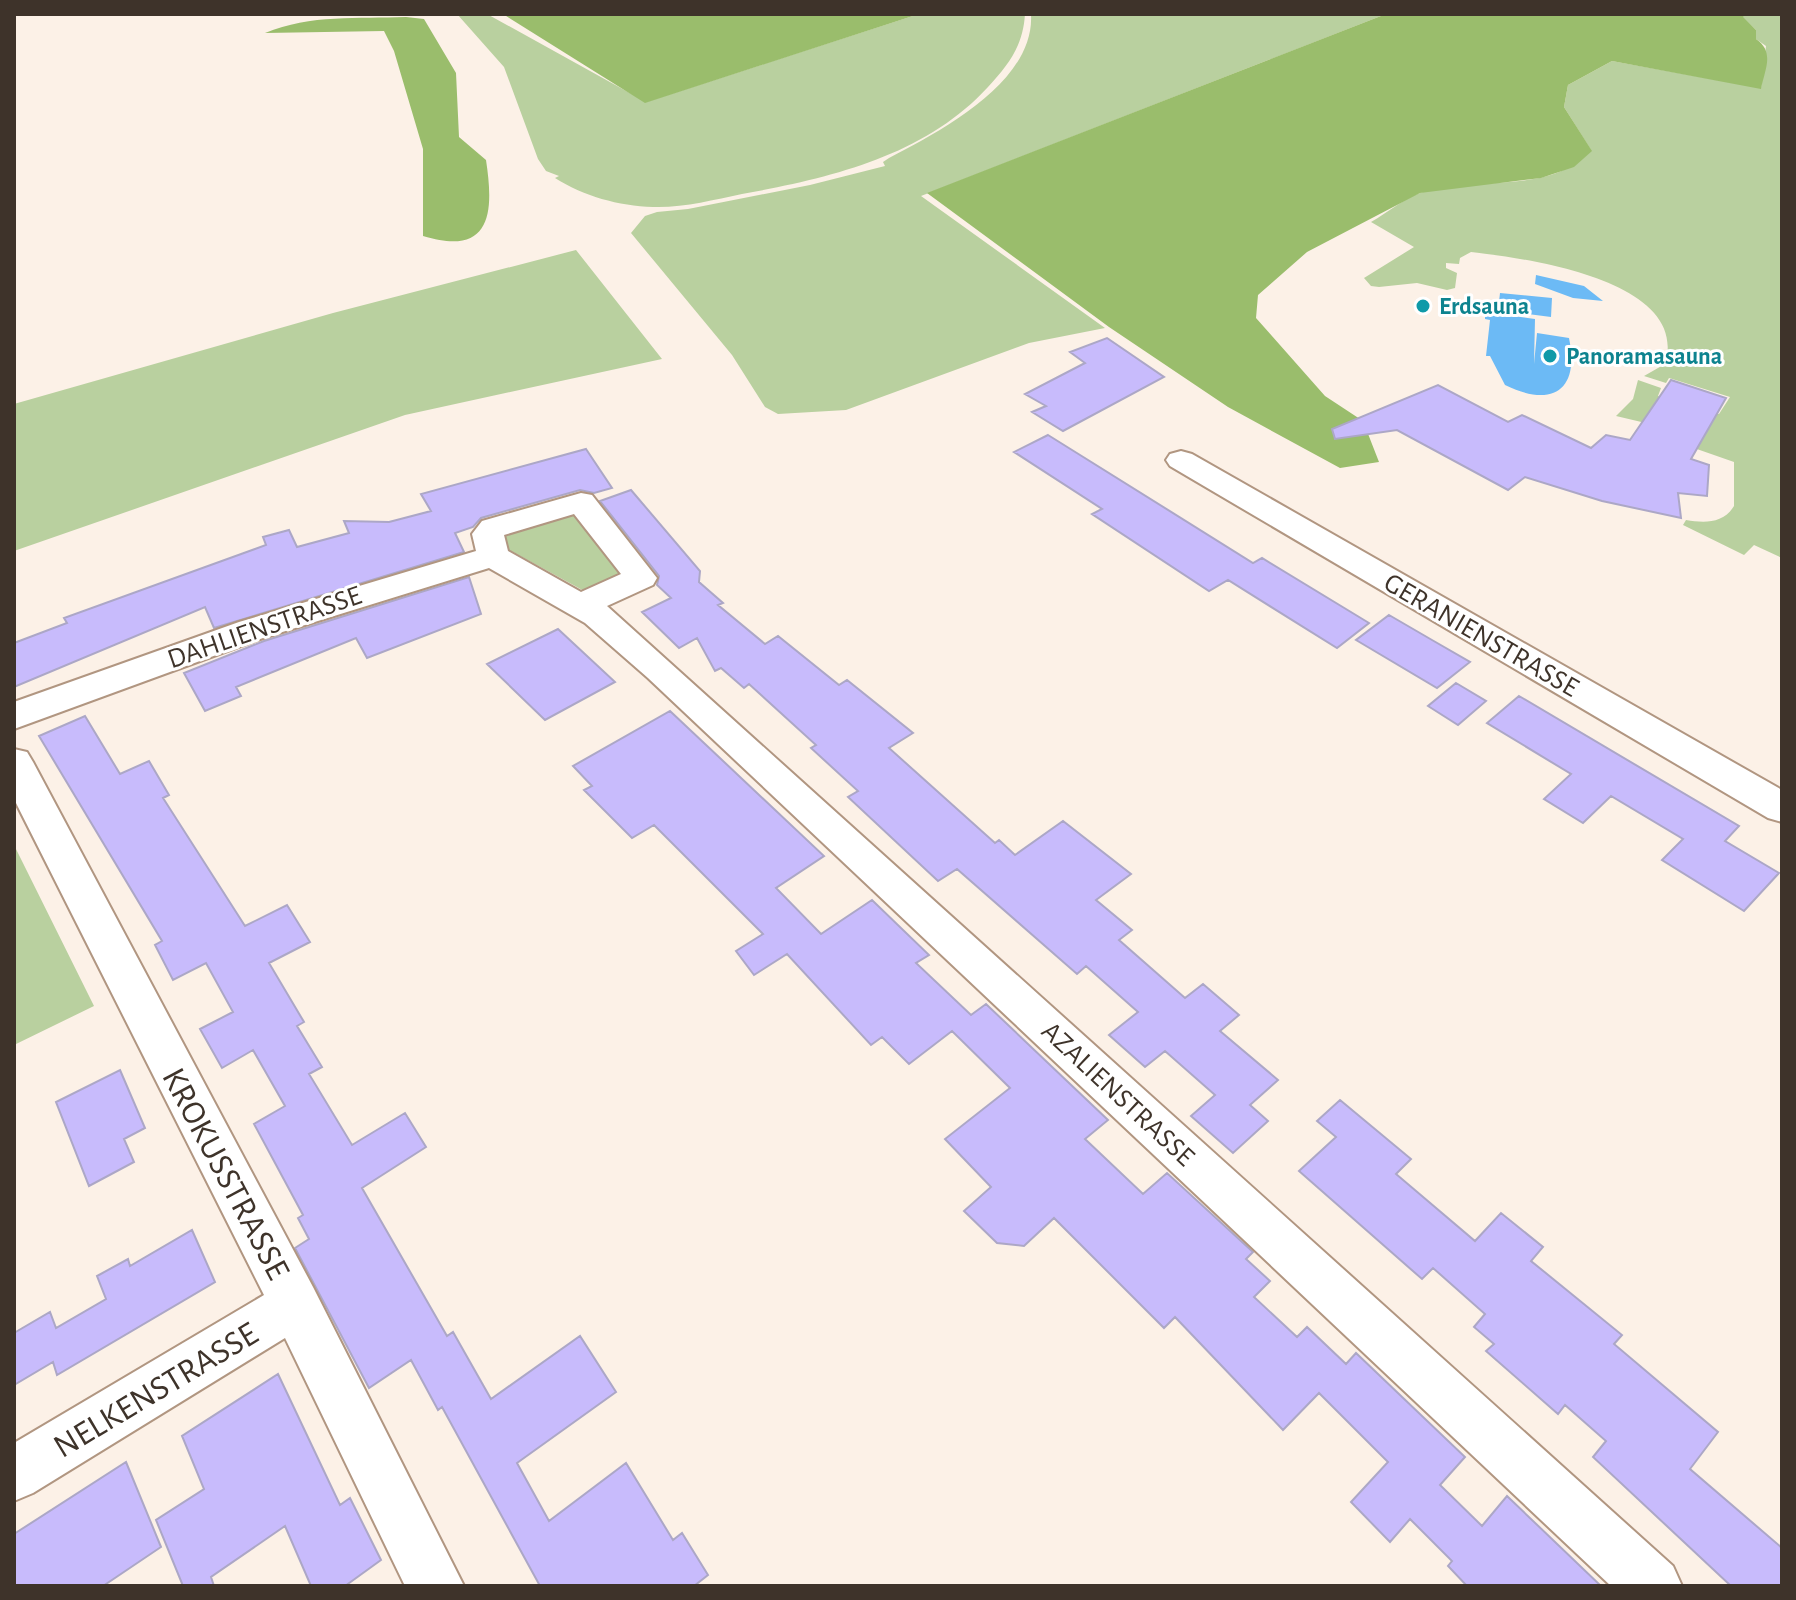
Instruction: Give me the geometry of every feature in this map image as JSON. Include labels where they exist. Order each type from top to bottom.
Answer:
[{"type":"street","name":"GERANIENSTRASSE","points":[[1181,460],[1782,808]]},
{"type":"street","points":[[493,556],[488,534],[493,528],[581,502],[641,578],[581,605]]},
{"type":"street","name":"AZALIENSTRASSE","points":[[493,556],[597,615],[672,680],[1653,1586]]},
{"type":"street","name":"DAHLIENSTRASSE","points":[[26,712],[218,639],[354,594],[493,556]]},
{"type":"street","name":"KROKUSSTRASSE","points":[[16,771],[295,1304],[435,1586]]},
{"type":"street","name":"NELKENSTRASSE","points":[[14,1474],[295,1304]]},
{"type":"green space","points":[[457,14],[487,14],[646,102],[919,14],[1025,14],[1014,54],[988,87],[963,111],[906,147],[809,180],[698,203],[653,207],[627,205],[589,195],[546,171],[538,159],[504,67]]},
{"type":"green space","points":[[503,14],[919,14],[645,103]]},
{"type":"green space","points":[[1031,14],[1386,14],[921,196],[1105,328],[1029,343],[846,410],[778,414],[765,407],[732,355],[631,233],[645,216],[657,212],[688,209],[810,185],[885,166],[883,162],[958,119],[1002,82],[1018,61],[1028,39]]},
{"type":"green space","points":[[1386,14],[1745,14],[1743,17],[1756,30],[1756,39],[1765,49],[1767,61],[1761,89],[1612,61],[1568,85],[1564,107],[1592,151],[1574,167],[1541,178],[1420,193],[1307,252],[1258,295],[1256,318],[1325,396],[1363,421],[1379,462],[1340,468],[1228,407],[1109,327],[927,193]]},
{"type":"green space","points":[[1745,14],[1782,14],[1782,558],[1754,545],[1744,555],[1683,525],[1686,520],[1713,521],[1730,512],[1734,506],[1734,462],[1671,440],[1671,429],[1616,416],[1633,399],[1638,380],[1661,388],[1658,396],[1719,414],[1730,397],[1669,378],[1666,383],[1644,376],[1665,364],[1666,335],[1653,312],[1629,293],[1563,268],[1471,252],[1460,258],[1459,264],[1446,263],[1446,268],[1457,273],[1455,288],[1447,290],[1417,283],[1371,286],[1364,278],[1414,247],[1371,222],[1407,199],[1441,188],[1532,179],[1574,165],[1591,150],[1564,107],[1568,85],[1612,61],[1761,88],[1766,46],[1756,39],[1756,30],[1742,17]]},
{"type":"green space","points":[[424,19],[456,73],[459,137],[486,160],[488,212],[475,235],[463,240],[446,241],[423,236],[423,149],[394,51],[384,31],[265,33],[317,20]]},
{"type":"green space","points":[[576,250],[662,359],[405,415],[14,551],[14,404],[333,313]]},
{"type":"green space","points":[[575,513],[625,575],[586,592],[500,545],[505,534]]},
{"type":"green space","points":[[14,845],[94,1006],[14,1045]]},
{"type":"water","points":[[1536,275],[1584,286],[1603,301],[1573,298],[1535,284]]},
{"type":"water","points":[[1500,293],[1552,298],[1551,317],[1498,310]]},
{"type":"water","points":[[1485,312],[1535,319],[1534,364],[1537,333],[1569,338],[1570,371],[1559,390],[1536,395],[1505,385],[1490,356],[1486,356],[1490,320],[1485,319]]},
{"type":"building","points":[[1107,338],[1164,377],[1063,431],[1032,412],[1046,406],[1025,394],[1085,363],[1070,352]]},
{"type":"building","points":[[1671,380],[1726,398],[1691,459],[1709,465],[1707,496],[1678,493],[1681,518],[1602,501],[1525,477],[1508,490],[1397,430],[1335,439],[1332,429],[1438,385],[1508,422],[1522,415],[1591,448],[1606,435],[1630,440]]},
{"type":"building","points":[[1048,435],[1253,563],[1262,558],[1369,623],[1337,648],[1228,580],[1209,591],[1092,514],[1102,509],[1014,452]]},
{"type":"building","points":[[586,449],[612,488],[594,493],[580,490],[481,518],[473,527],[455,533],[464,552],[214,628],[205,607],[14,687],[14,643],[67,623],[64,618],[266,545],[263,537],[289,530],[297,547],[349,533],[344,521],[389,522],[431,511],[421,494]]},
{"type":"building","points":[[631,490],[700,571],[699,582],[723,603],[718,605],[765,644],[778,636],[839,685],[847,680],[913,733],[889,748],[995,843],[999,840],[1015,855],[1063,821],[1131,874],[1096,900],[1132,930],[1119,940],[1185,998],[1203,984],[1239,1015],[1220,1031],[1278,1080],[1250,1105],[1268,1121],[1233,1153],[1191,1116],[1215,1095],[1165,1051],[1145,1067],[1109,1035],[1138,1012],[1086,966],[1077,974],[957,869],[938,881],[848,797],[858,791],[811,748],[816,745],[749,684],[744,688],[721,668],[715,671],[697,638],[679,648],[642,612],[671,598],[657,585],[659,576],[600,501]]},
{"type":"building","points":[[469,577],[481,614],[367,658],[356,638],[236,687],[241,696],[205,711],[184,673],[264,641]]},
{"type":"building","points":[[1389,615],[1470,662],[1437,688],[1356,640]]},
{"type":"building","points":[[558,629],[615,682],[545,720],[487,664]]},
{"type":"building","points":[[1456,683],[1486,701],[1458,725],[1428,706]]},
{"type":"building","points":[[1519,696],[1739,826],[1725,841],[1779,873],[1744,911],[1662,860],[1683,839],[1611,796],[1583,823],[1544,799],[1571,774],[1487,723]]},
{"type":"building","points":[[670,711],[824,856],[776,888],[821,934],[872,900],[929,955],[916,963],[971,1015],[986,1004],[1108,1120],[1085,1139],[1143,1194],[1167,1173],[1253,1252],[1246,1259],[1270,1281],[1254,1297],[1297,1337],[1307,1327],[1346,1364],[1356,1353],[1465,1457],[1440,1485],[1482,1526],[1507,1496],[1601,1586],[1467,1586],[1448,1566],[1452,1561],[1410,1519],[1390,1542],[1351,1502],[1388,1462],[1319,1393],[1283,1430],[1175,1317],[1164,1328],[1054,1218],[1024,1246],[997,1243],[964,1211],[991,1187],[945,1139],[1010,1088],[952,1031],[909,1064],[882,1037],[871,1045],[787,954],[754,975],[736,951],[763,934],[654,825],[632,838],[584,790],[592,786],[573,766]]},
{"type":"building","points":[[85,716],[120,774],[149,761],[169,795],[163,798],[245,926],[287,905],[310,942],[269,963],[304,1022],[297,1026],[322,1067],[309,1074],[352,1145],[405,1113],[426,1147],[362,1188],[447,1336],[453,1332],[491,1399],[580,1336],[616,1392],[517,1463],[549,1521],[626,1463],[673,1540],[682,1533],[708,1575],[694,1586],[540,1586],[442,1407],[438,1410],[411,1360],[369,1388],[295,1248],[309,1239],[298,1218],[303,1215],[254,1124],[285,1106],[253,1050],[222,1068],[200,1029],[233,1012],[206,963],[173,980],[155,945],[162,941],[39,736]]},
{"type":"building","points":[[120,1070],[145,1128],[124,1139],[134,1162],[89,1186],[56,1102]]},
{"type":"building","points":[[1340,1100],[1411,1159],[1396,1174],[1475,1241],[1501,1213],[1543,1247],[1531,1261],[1622,1335],[1614,1344],[1718,1432],[1690,1469],[1782,1548],[1782,1586],[1731,1586],[1593,1457],[1606,1441],[1565,1405],[1558,1414],[1486,1351],[1494,1344],[1474,1327],[1485,1314],[1433,1268],[1422,1279],[1299,1171],[1336,1137],[1317,1121]]},
{"type":"building","points":[[192,1230],[215,1282],[57,1375],[53,1362],[14,1385],[14,1333],[50,1312],[56,1328],[106,1299],[97,1276],[128,1259],[130,1266]]},
{"type":"building","points":[[278,1374],[340,1505],[350,1498],[381,1560],[345,1586],[311,1586],[285,1526],[211,1577],[214,1586],[183,1586],[156,1520],[204,1489],[182,1436]]},
{"type":"building","points":[[126,1462],[161,1547],[103,1586],[14,1586],[14,1534]]},
{"type":"place","name":"Erdsauna","points":[[1423,306]]},
{"type":"place","name":"Panoramasauna","points":[[1550,356]]}]
